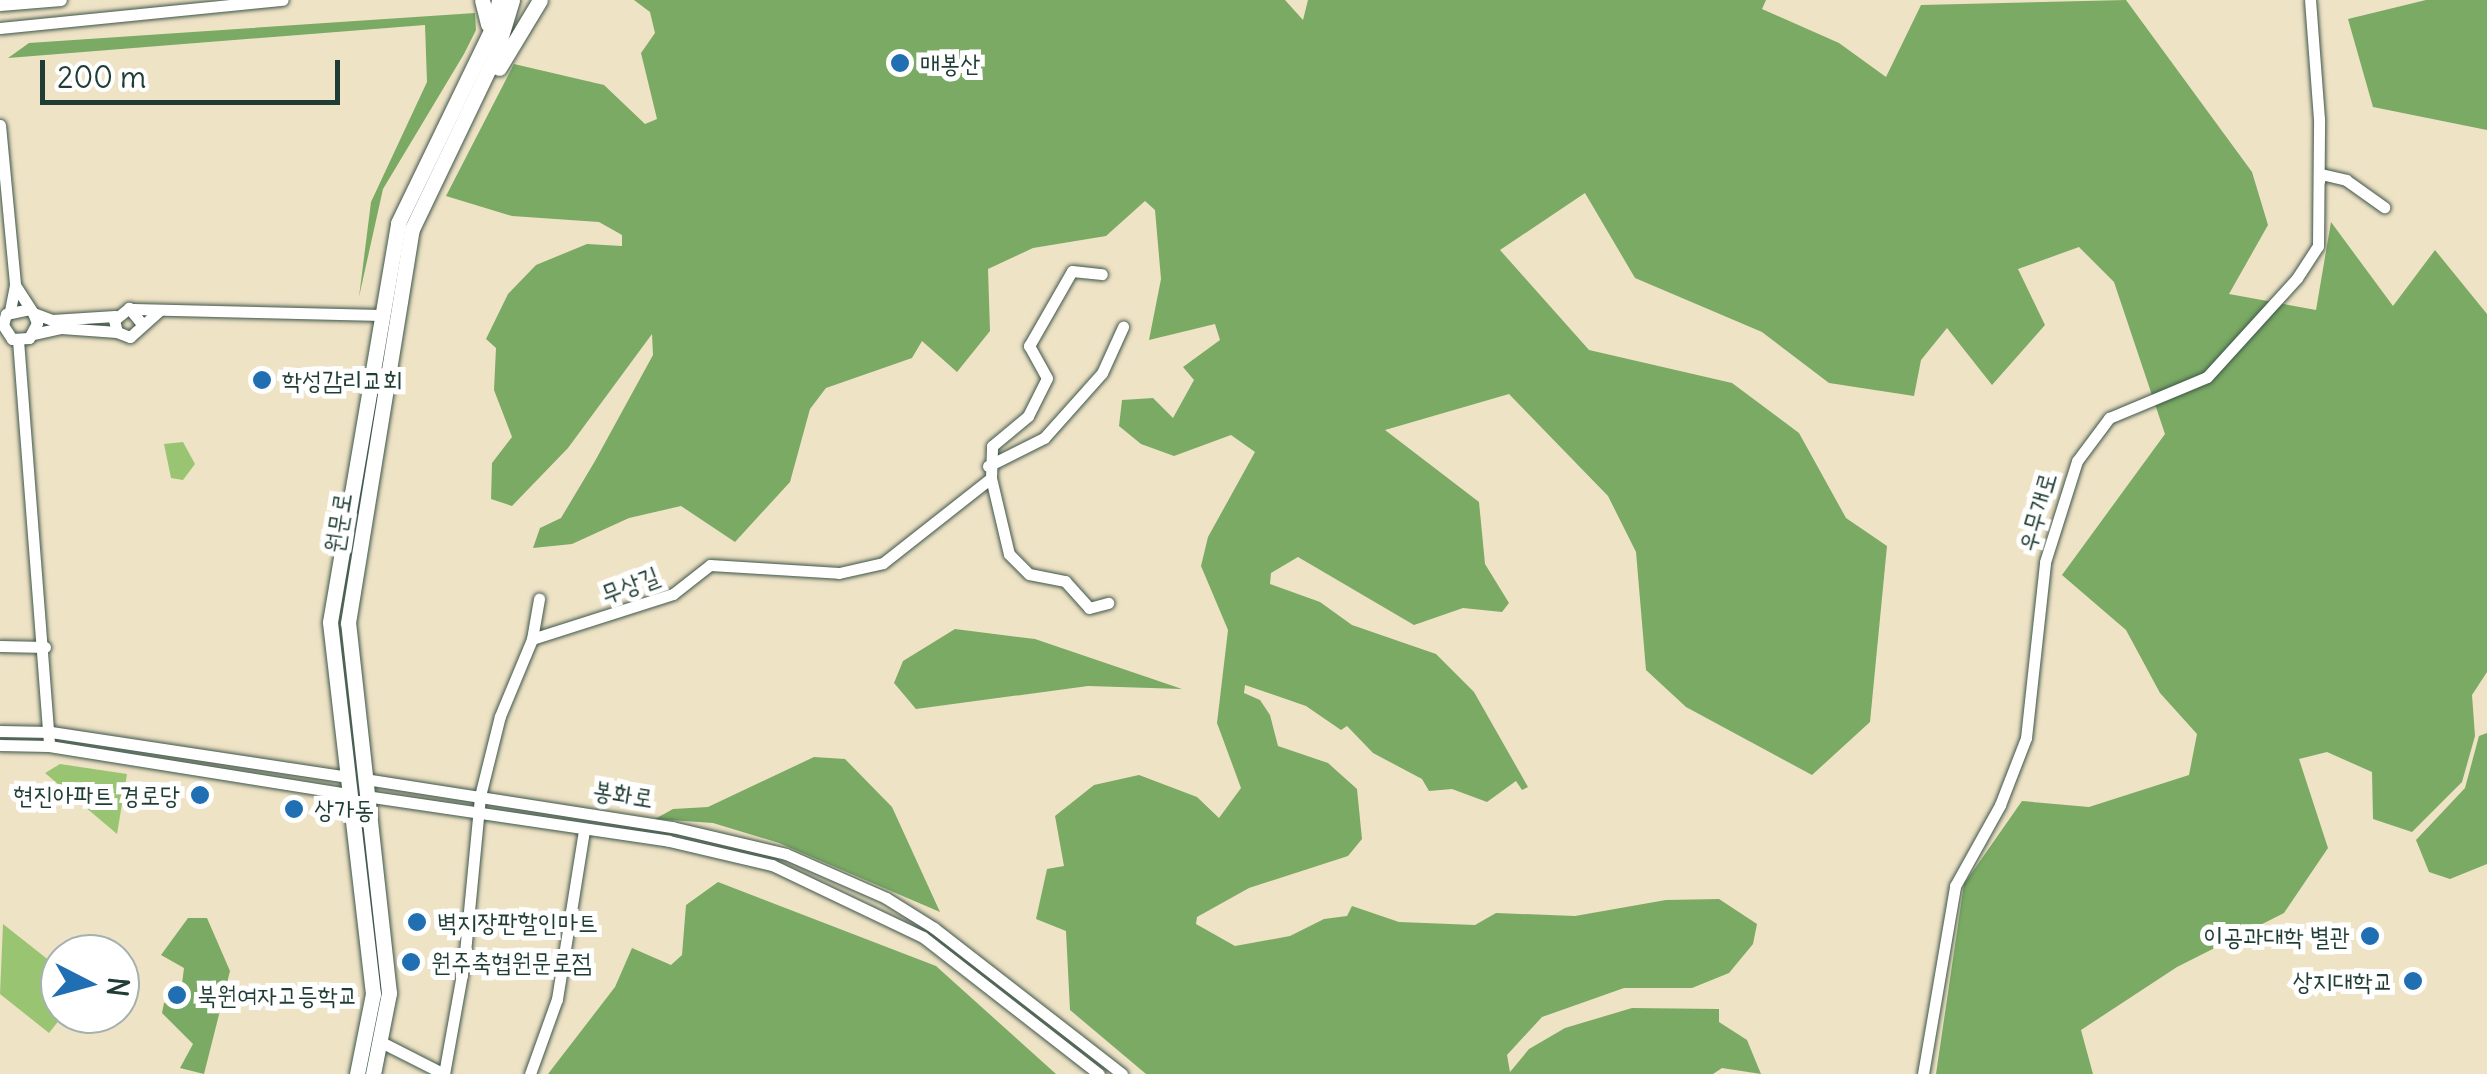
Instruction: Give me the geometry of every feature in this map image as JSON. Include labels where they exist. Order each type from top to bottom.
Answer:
[{"type":"main road","points":[[482,0],[490,18],[482,48]]},
{"type":"main road","name":"원문로","points":[[360,790],[348,776],[330,622],[412,185],[482,48],[498,0]]},
{"type":"main road","name":"원문로","points":[[373,1074],[373,994],[348,623],[388,316],[426,192],[495,56],[512,0]]},
{"type":"main road","points":[[426,192],[540,0]]},
{"type":"main road","name":"원문로","points":[[357,1074],[374,1040]]},
{"type":"street","points":[[0,5],[61,0]]},
{"type":"street","points":[[0,28],[282,0]]},
{"type":"street","name":"우무개로","points":[[1923,1074],[1940,938],[1954,886],[2000,805],[2026,738],[2045,562],[2070,477],[2109,418],[2207,377],[2297,278],[2318,246],[2319,182],[2310,0]]},
{"type":"street","points":[[0,125],[15,285],[3,321]]},
{"type":"street","points":[[2319,182],[2320,174],[2346,180],[2384,208]]},
{"type":"street","name":"무상길","points":[[990,472],[992,446],[1028,416],[1048,378],[1029,346],[1072,271],[1102,274]]},
{"type":"street","points":[[15,285],[31,311],[52,320],[115,316],[133,309],[388,316]]},
{"type":"street","points":[[133,309],[142,324]]},
{"type":"street","points":[[3,321],[26,337],[60,328],[117,332],[130,337],[142,324],[168,310]]},
{"type":"street","points":[[3,321],[31,311]]},
{"type":"street","points":[[31,311],[23,354],[50,746]]},
{"type":"street","points":[[115,316],[117,332]]},
{"type":"street","name":"무상길","points":[[532,639],[673,594],[710,564],[780,572],[863,571],[883,563],[990,472],[1044,438],[1102,373],[1123,327]]},
{"type":"street","points":[[990,472],[1008,554],[1029,574],[1065,581],[1089,608],[1108,603]]},
{"type":"street","points":[[374,1040],[444,1074],[464,962],[480,796],[500,716],[532,639],[539,600]]},
{"type":"street","points":[[0,646],[44,647]]},
{"type":"street","points":[[0,731],[51,732],[348,776]]},
{"type":"street","name":"봉화로","points":[[0,745],[50,746],[360,790],[477,815],[717,851],[825,886],[924,937],[1099,1074]]},
{"type":"street","name":"봉화로","points":[[360,790],[480,796],[728,838],[846,879],[934,928],[1122,1074]]},
{"type":"street","points":[[530,1074],[557,998],[584,830]]},
{"type":"green space","points":[[634,0],[1285,0],[1303,20],[1308,0],[1766,0],[1762,9],[1839,43],[1886,77],[1921,5],[2126,0],[2252,172],[2268,225],[2229,294],[2316,310],[2331,222],[2393,306],[2435,250],[2487,314],[2487,672],[2472,695],[2475,736],[2462,782],[2412,832],[2373,819],[2372,772],[2327,752],[2299,759],[2328,848],[2284,913],[2177,967],[2081,1030],[2093,1074],[1936,1074],[1964,884],[2022,801],[2089,807],[2189,775],[2197,734],[2160,693],[2126,630],[2062,575],[2165,434],[2114,282],[2079,247],[2018,269],[2045,325],[1992,385],[1947,328],[1921,360],[1914,396],[1829,383],[1762,332],[1635,278],[1585,193],[1500,250],[1589,350],[1732,383],[1799,433],[1846,518],[1887,546],[1870,722],[1812,775],[1686,707],[1646,670],[1636,552],[1608,496],[1509,394],[1385,430],[1479,502],[1485,564],[1509,603],[1502,612],[1463,608],[1414,625],[1298,557],[1271,573],[1270,584],[1320,602],[1352,625],[1436,654],[1474,692],[1528,787],[1522,790],[1516,781],[1487,802],[1452,789],[1429,791],[1422,779],[1373,753],[1347,726],[1341,730],[1306,706],[1245,685],[1244,693],[1260,700],[1270,715],[1278,746],[1328,763],[1357,789],[1362,839],[1348,856],[1249,888],[1197,917],[1196,924],[1235,946],[1290,936],[1324,919],[1347,916],[1352,906],[1399,922],[1475,925],[1496,913],[1575,916],[1666,900],[1719,899],[1757,924],[1753,944],[1729,973],[1692,988],[1624,988],[1542,1017],[1507,1055],[1510,1072],[1529,1049],[1565,1028],[1632,1008],[1719,1009],[1719,1022],[1747,1040],[1761,1074],[1722,1068],[1713,1074],[1146,1074],[1070,1010],[1066,931],[1036,919],[1047,869],[1064,866],[1055,816],[1094,785],[1139,775],[1197,797],[1219,818],[1241,788],[1217,723],[1228,630],[1201,566],[1208,537],[1255,452],[1231,435],[1174,456],[1141,444],[1119,426],[1122,400],[1153,398],[1173,418],[1194,380],[1183,367],[1220,340],[1215,324],[1149,340],[1161,279],[1155,210],[1145,201],[1106,236],[1033,248],[988,269],[990,331],[957,372],[922,341],[912,358],[826,388],[810,409],[790,482],[735,542],[681,506],[629,518],[572,544],[533,548],[540,528],[561,518],[595,461],[653,355],[652,334],[568,448],[512,506],[491,499],[492,463],[512,437],[494,390],[496,348],[486,339],[508,294],[536,265],[587,244],[622,246],[622,235],[599,222],[512,216],[446,196],[514,64],[604,85],[645,124],[657,119],[641,53],[655,33],[650,12]]},
{"type":"green space","points":[[2426,0],[2487,0],[2487,130],[2373,107],[2348,19]]},
{"type":"green space","points":[[475,13],[476,30],[464,54],[383,189],[359,297],[371,202],[427,82],[425,25],[8,58],[29,43]]},
{"type":"green space","points":[[183,442],[195,464],[183,480],[171,478],[164,444]]},
{"type":"green space","points":[[955,629],[1035,639],[1182,689],[1088,686],[916,709],[894,683],[903,661]]},
{"type":"green space","points":[[2487,733],[2487,864],[2450,879],[2429,872],[2416,840],[2465,788],[2479,736]]},
{"type":"green space","points":[[814,757],[845,759],[892,807],[940,912],[779,843],[713,823],[655,819],[673,809],[708,807]]},
{"type":"green space","points":[[60,764],[127,774],[117,834],[45,773]]},
{"type":"green space","points":[[718,882],[936,966],[1056,1074],[548,1074],[615,987],[632,948],[671,965],[682,955],[686,905]]},
{"type":"green space","points":[[188,918],[207,918],[230,971],[204,1074],[180,1068],[193,1044],[162,1013],[164,1003],[180,1000],[184,968],[161,955]]},
{"type":"green space","points":[[3,924],[40,953],[40,1026],[0,994]]},
{"type":"place","name":"매봉산","points":[[900,63]]},
{"type":"place","name":"학성감리교회","points":[[262,380]]},
{"type":"place","name":"현진아파트 경로당","points":[[200,795]]},
{"type":"place","name":"상가동","points":[[294,809]]},
{"type":"place","name":"벽지장판할인마트","points":[[417,922]]},
{"type":"place","name":"이공과대학 별관","points":[[2370,936]]},
{"type":"place","name":"원주축협원문로점","points":[[411,962]]},
{"type":"place","name":"상지대학교","points":[[2413,981]]},
{"type":"place","name":"북원여자고등학교","points":[[177,995]]}]
